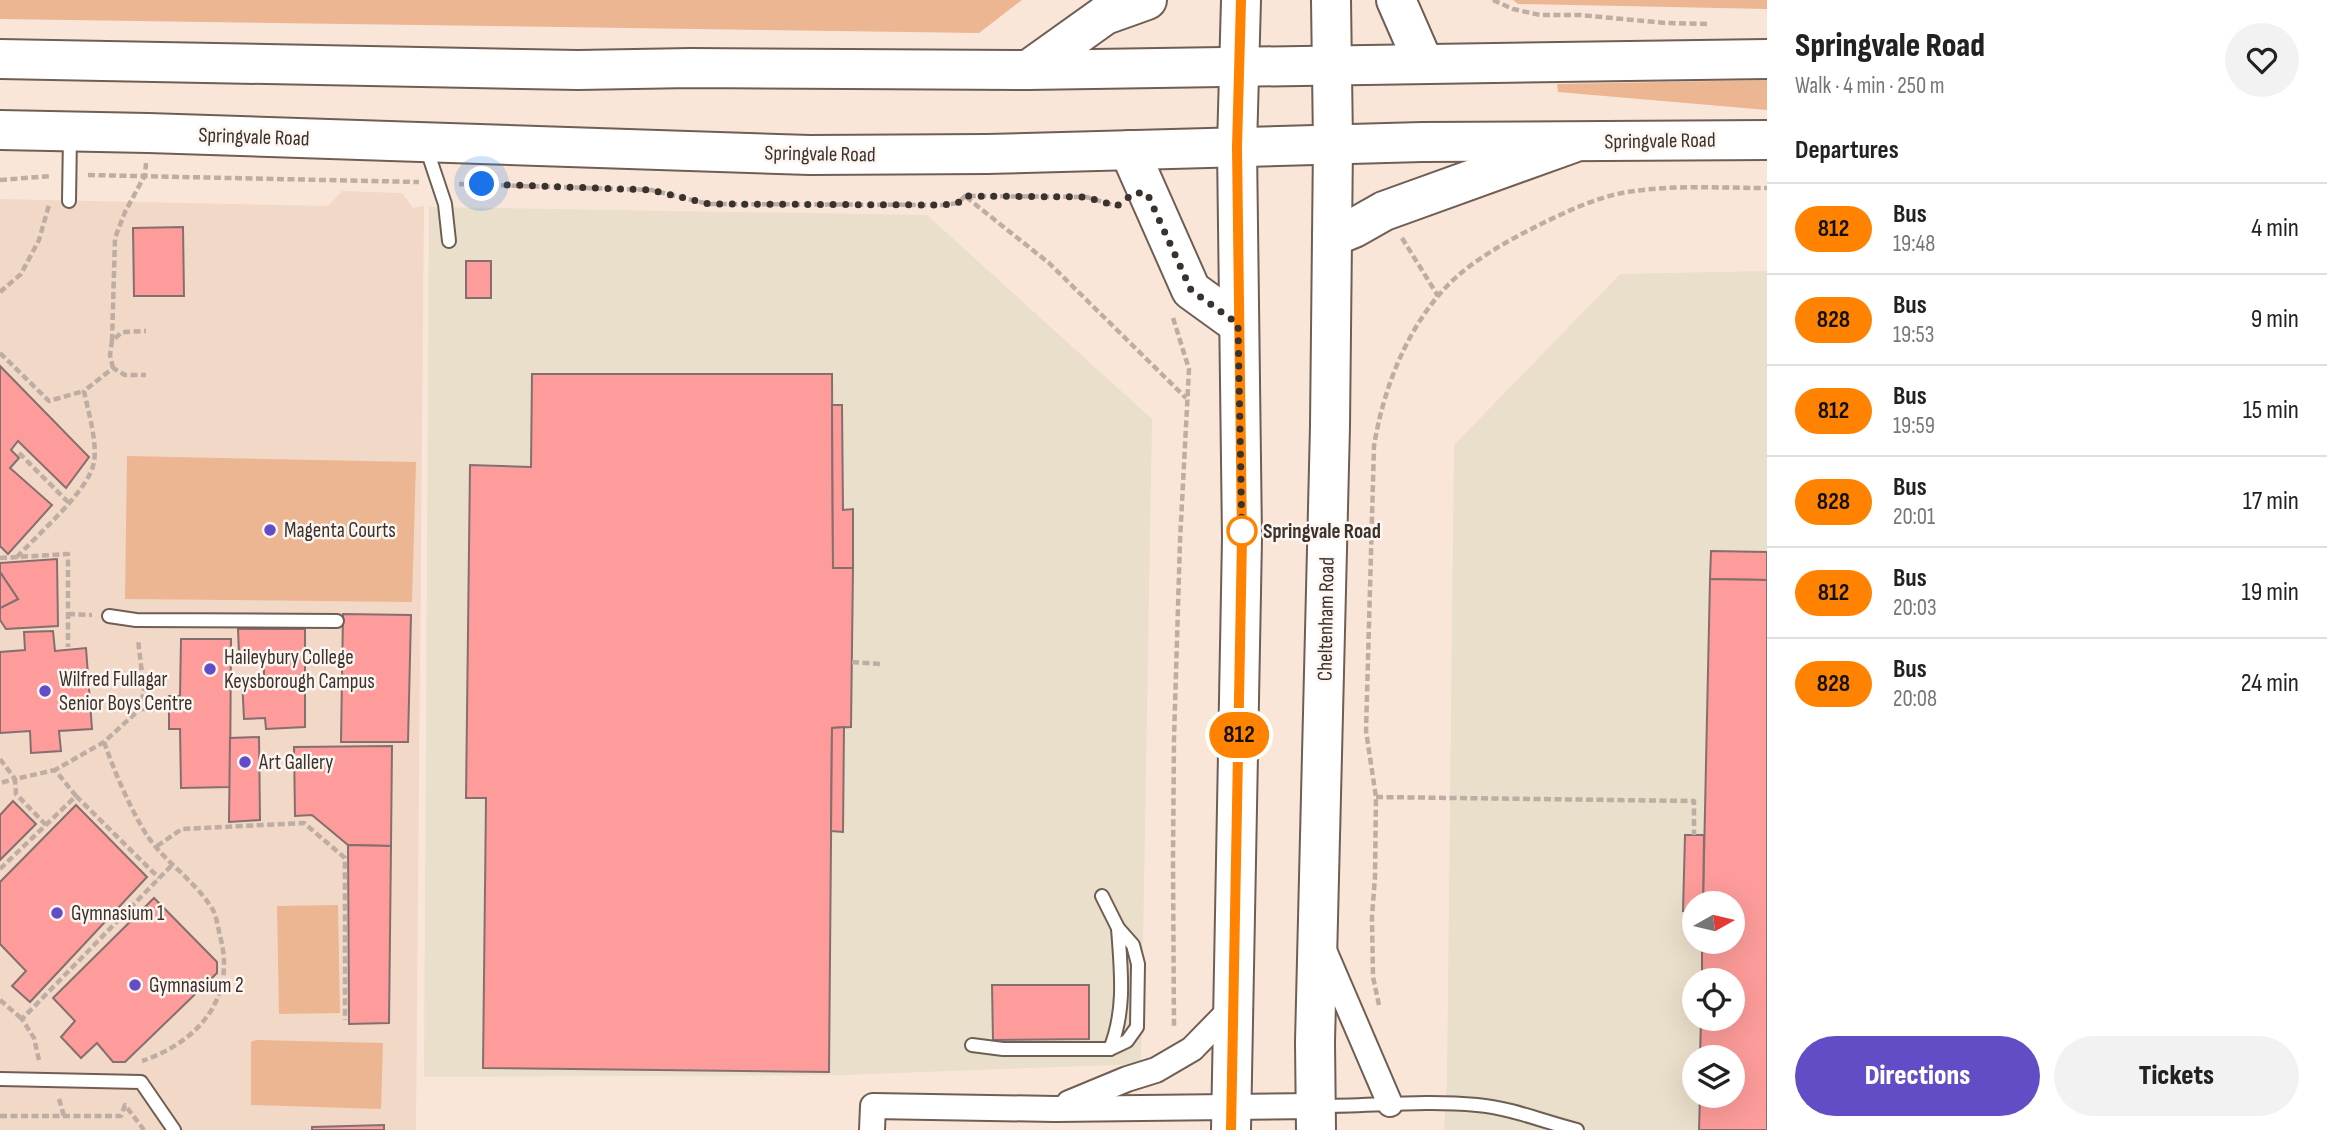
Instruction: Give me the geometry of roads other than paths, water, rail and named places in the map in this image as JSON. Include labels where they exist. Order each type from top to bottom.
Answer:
[{"type":"main road","points":[[1028,70],[1105,15],[1147,0]]},
{"type":"main road","points":[[1232,1119],[1242,538],[1237,147],[1241,0]]},
{"type":"main road","name":"Cheltenham Road","points":[[1316,1118],[1331,426],[1331,0]]},
{"type":"main road","points":[[1396,0],[1424,64]]},
{"type":"main road","points":[[0,59],[578,70],[1028,70],[1767,59]]},
{"type":"main road","name":"Springvale Road","points":[[0,130],[810,155],[1332,144],[1767,140]]},
{"type":"main road","points":[[1332,237],[1384,211],[1575,142]]},
{"type":"main road","points":[[1129,150],[1129,205],[1191,290],[1238,324]]},
{"type":"street","points":[[1318,937],[1390,1104]]},
{"type":"street","points":[[1055,1109],[1156,1070],[1192,1049],[1234,1006]]},
{"type":"street","points":[[873,1118],[1055,1109],[1232,1119],[1316,1118]]},
{"type":"lane","points":[[59,131],[70,175],[69,201]]},
{"type":"lane","points":[[425,143],[445,204],[449,241]]},
{"type":"lane","points":[[109,617],[136,620],[337,621]]},
{"type":"lane","points":[[972,1045],[1003,1049],[1110,1049],[1127,1041],[1137,1027],[1138,964],[1133,945],[1118,928],[1102,896]]},
{"type":"lane","points":[[0,1079],[141,1082],[174,1130]]},
{"type":"lane","points":[[1316,1118],[1390,1104],[1478,1105],[1530,1115],[1577,1130]]},
{"type":"place","name":"Magenta Courts","points":[[270,530]]},
{"type":"place","name":"Springvale Road","points":[[1242,531]]},
{"type":"place","name":"Haileybury College Keysborough Campus","points":[[210,669]]},
{"type":"place","name":"Wilfred Fullagar Senior Boys Centre","points":[[45,691]]},
{"type":"place","name":"Art Gallery","points":[[245,762]]},
{"type":"place","name":"Gymnasium 1","points":[[57,913]]},
{"type":"place","name":"Gymnasium 2","points":[[135,985]]}]
